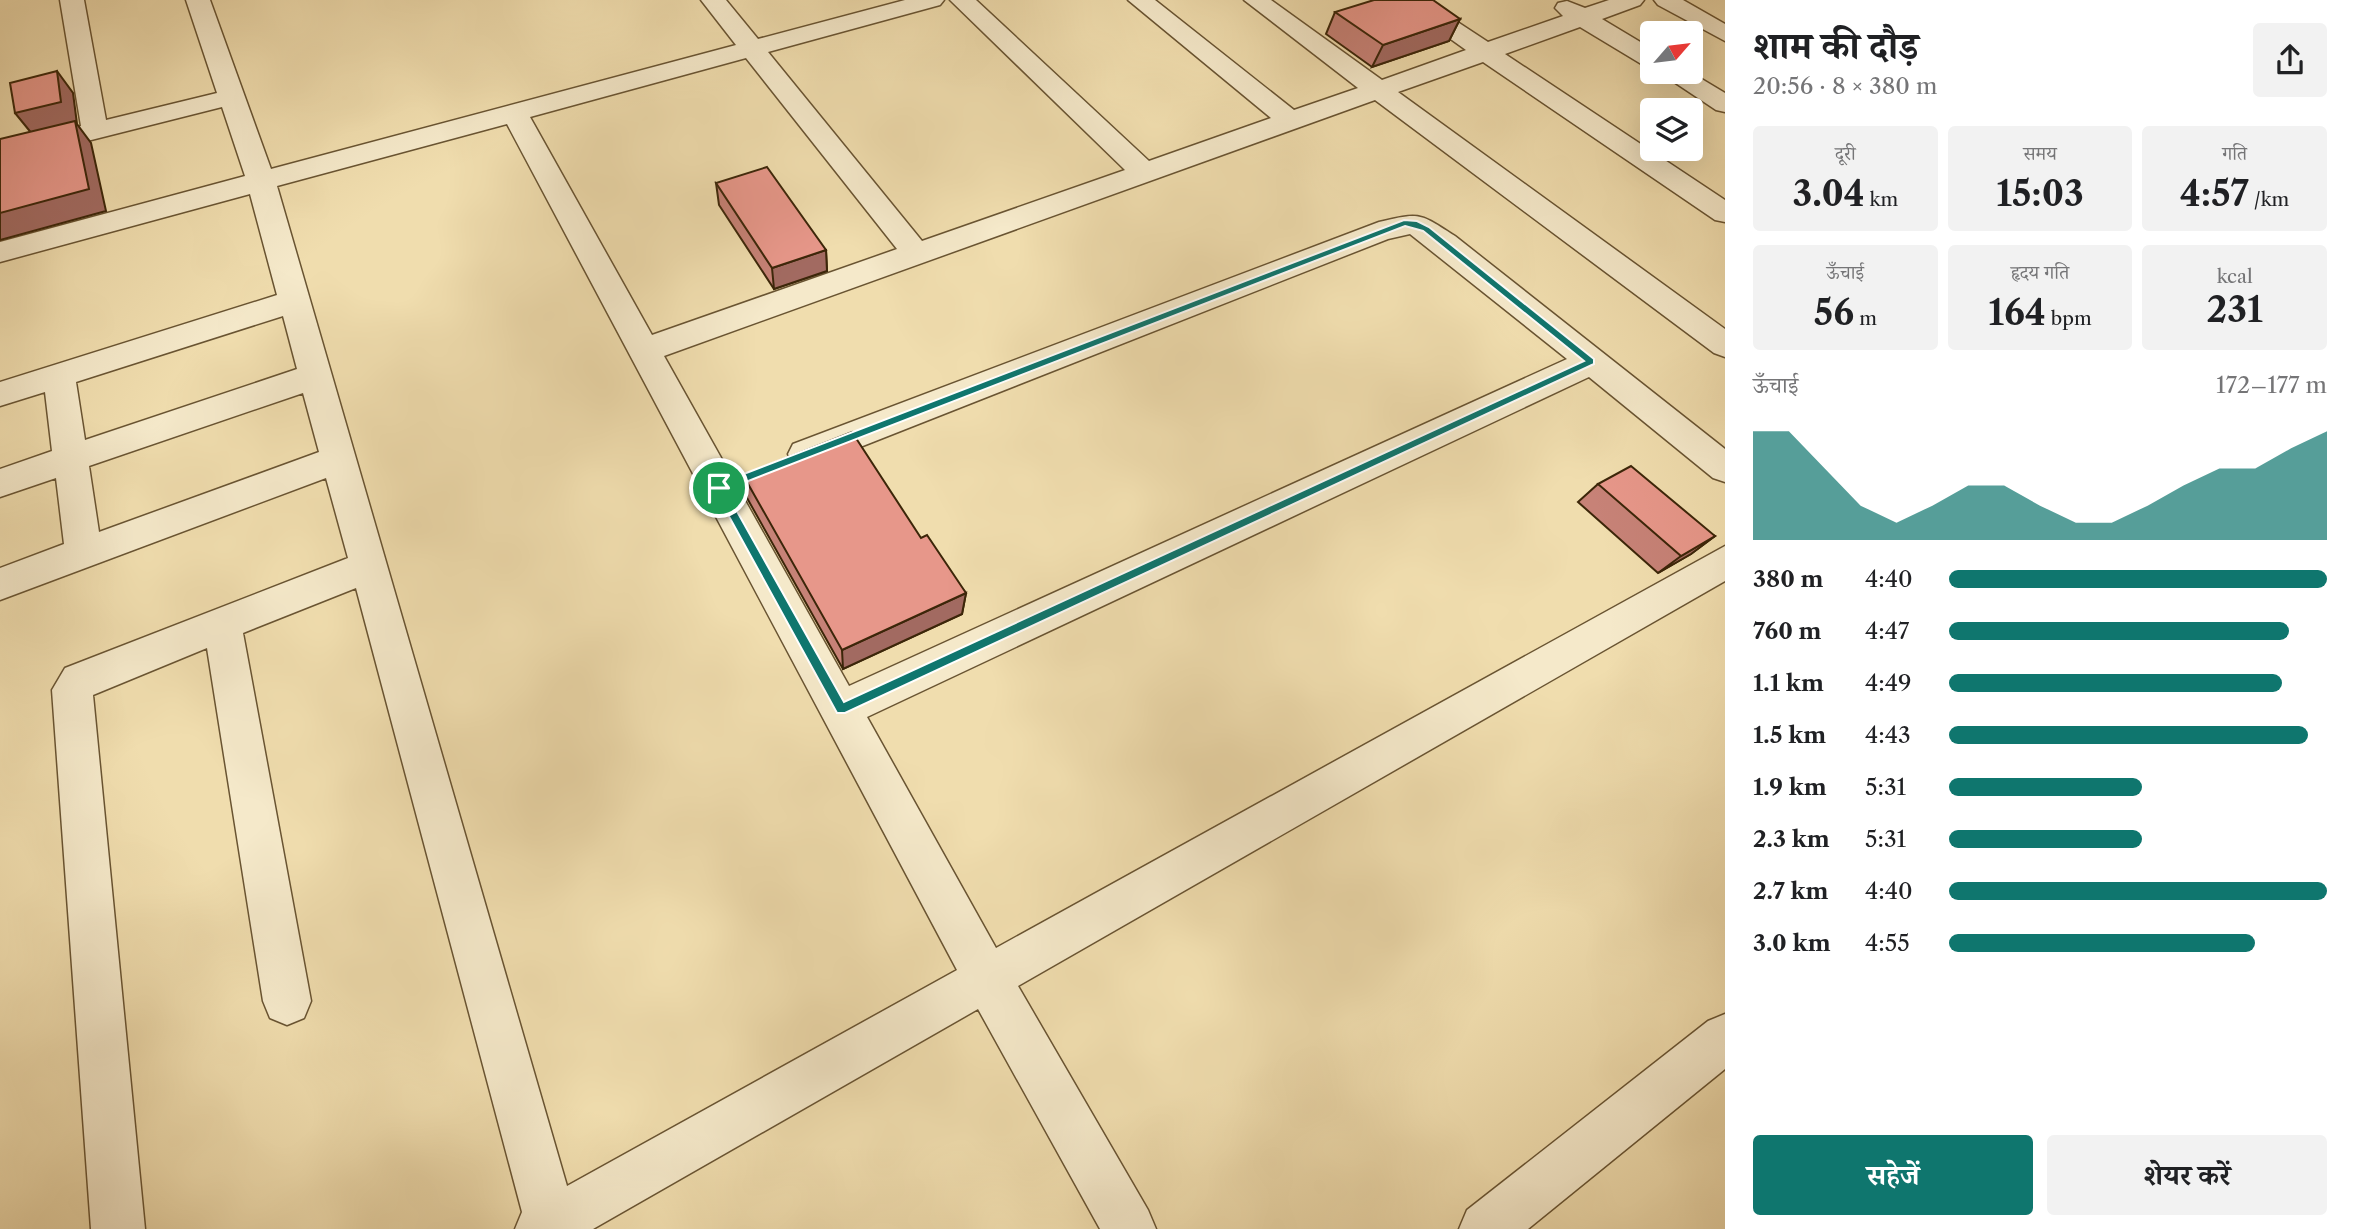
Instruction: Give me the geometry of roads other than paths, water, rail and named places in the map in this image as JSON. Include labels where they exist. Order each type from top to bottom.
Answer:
[{"type":"street","points":[[72,0],[95,131]]},
{"type":"street","points":[[198,0],[261,181],[369,566],[547,1226],[986,976],[1724,564]]},
{"type":"street","points":[[713,0],[917,254]]},
{"type":"street","points":[[0,252],[932,0]]},
{"type":"street","points":[[962,0],[1145,173]]},
{"type":"street","points":[[1140,0],[1291,121]]},
{"type":"street","points":[[1256,0],[1725,345]]},
{"type":"street","points":[[1408,0],[1725,213]]},
{"type":"street","points":[[1554,0],[1640,53]]},
{"type":"street","points":[[645,350],[1632,0]]},
{"type":"street","points":[[1666,0],[1725,34]]},
{"type":"street","points":[[1692,84],[1725,104]]},
{"type":"street","points":[[0,154],[231,97]]},
{"type":"street","points":[[515,114],[645,350],[732,483],[841,709],[986,976],[1129,1229]]},
{"type":"street","points":[[783,463],[1404,223],[1414,223],[1426,229],[1725,468]]},
{"type":"street","points":[[0,394],[293,302]]},
{"type":"street","points":[[841,709],[1591,362]]},
{"type":"street","points":[[59,375],[84,553]]},
{"type":"street","points":[[0,483],[315,376]]},
{"type":"street","points":[[0,584],[339,459]]},
{"type":"street","points":[[118,1229],[72,690],[79,681],[369,566]]},
{"type":"street","points":[[222,624],[287,1001]]},
{"type":"street","points":[[1486,1229],[1725,1038]]}]
